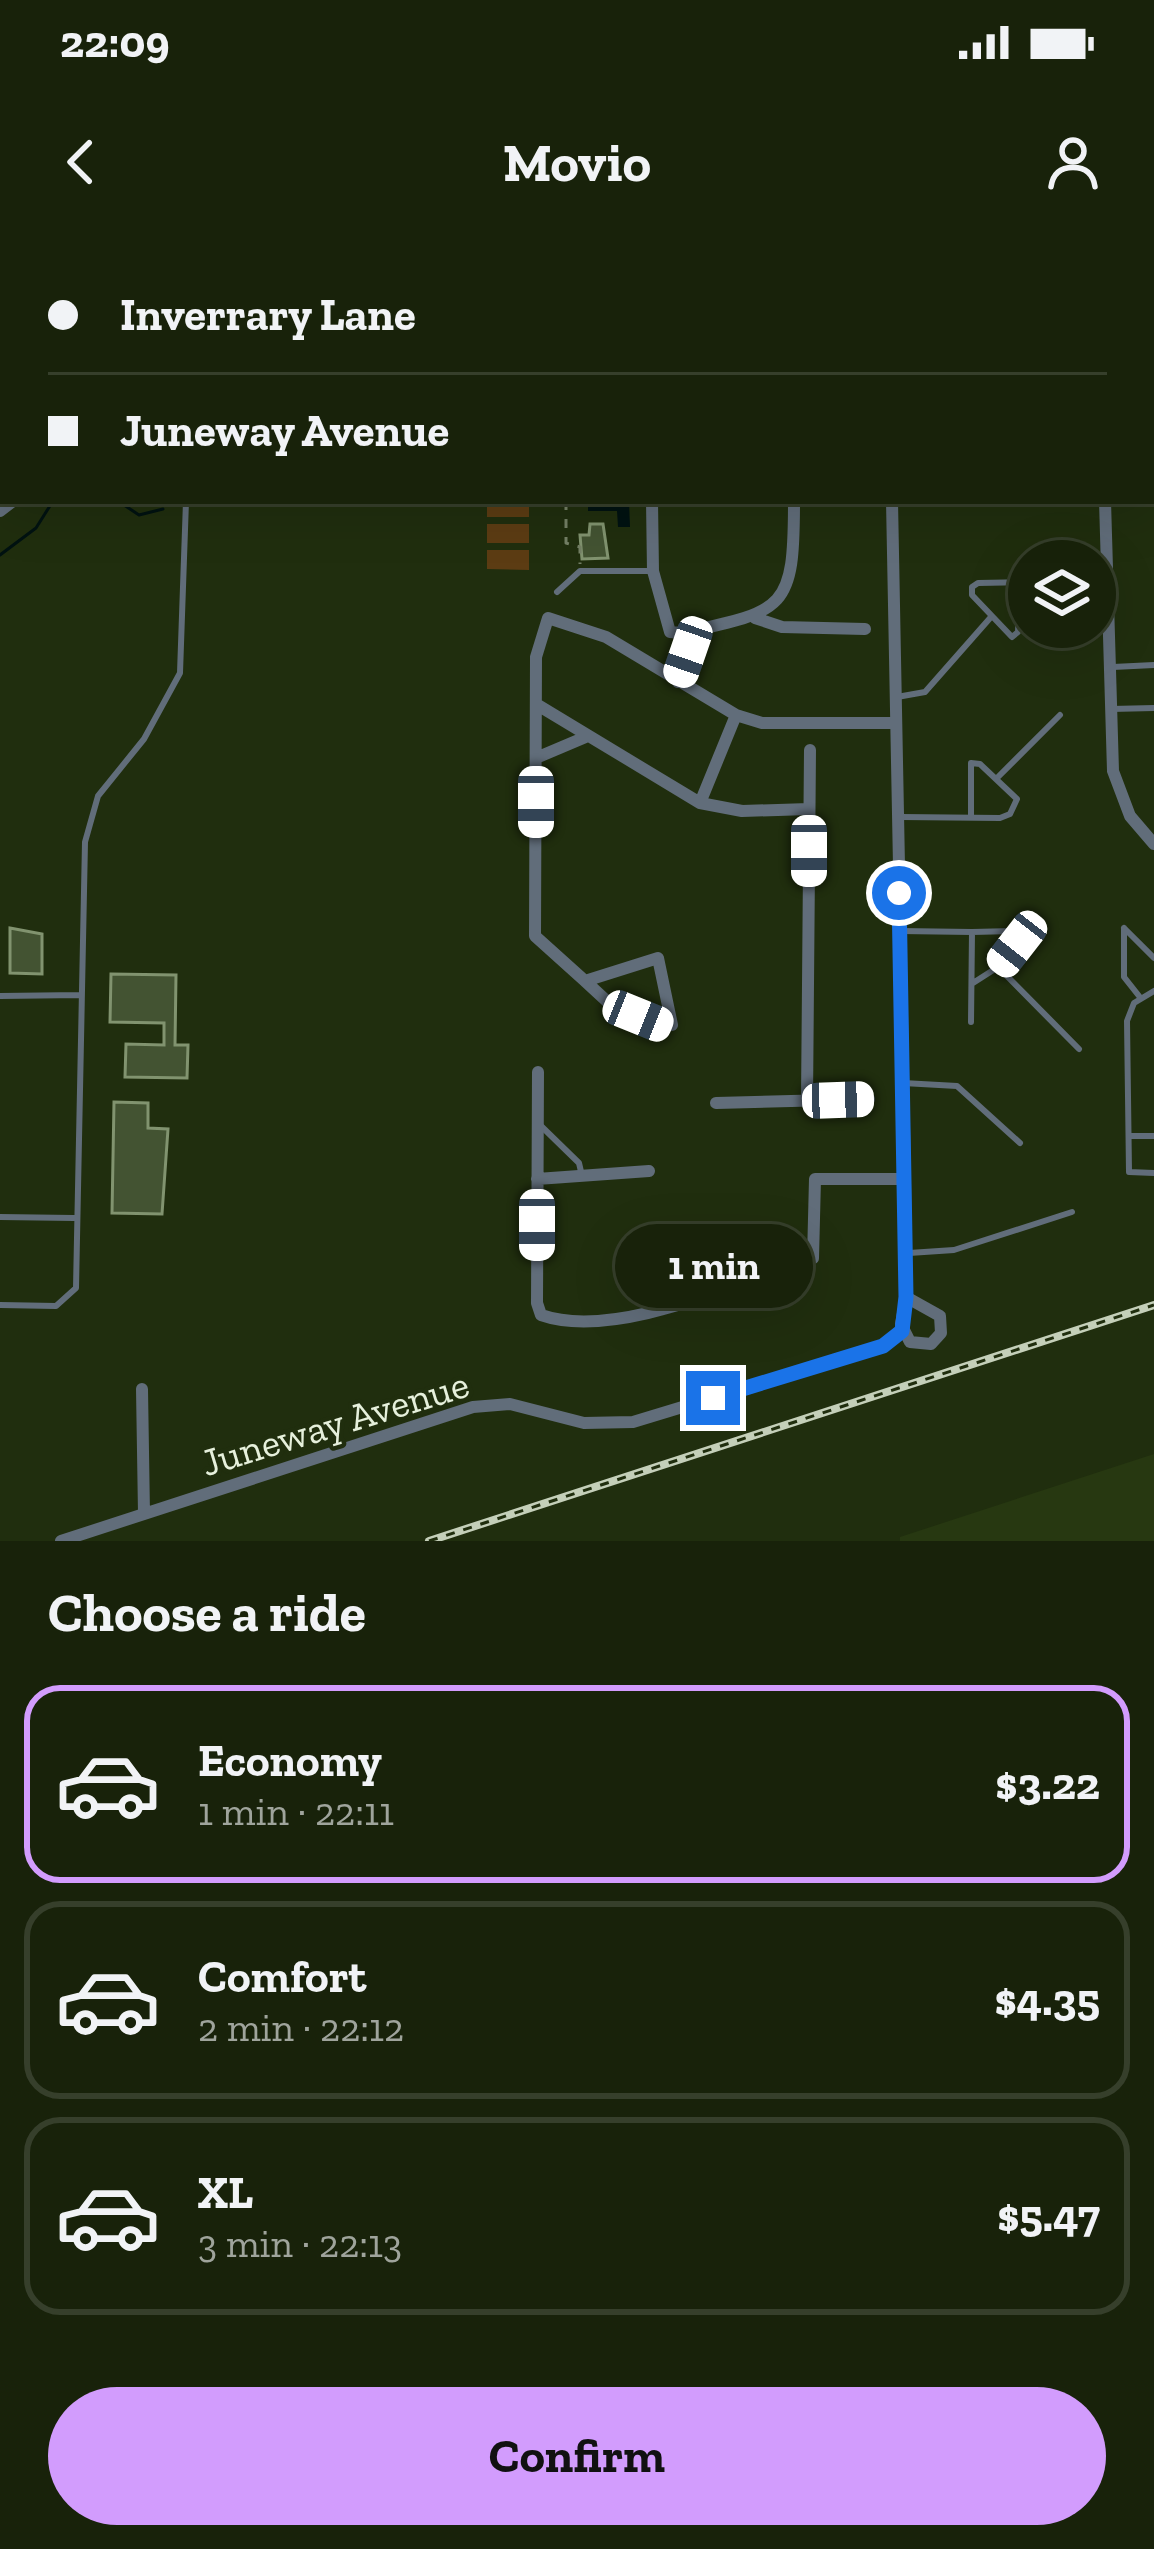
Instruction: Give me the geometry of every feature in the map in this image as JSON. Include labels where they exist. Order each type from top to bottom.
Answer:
[{"type":"street","points":[[652,504],[653,571],[670,632],[682,634],[755,618],[781,598],[794,573],[794,504]]},
{"type":"street","points":[[892,504],[906,1253],[902,1331]]},
{"type":"street","points":[[1106,504],[1113,771],[1120,796],[1154,844]]},
{"type":"street","points":[[586,981],[658,958],[672,1025],[610,1005],[535,936],[536,657],[548,618],[606,637],[736,716],[762,723],[895,723]]},
{"type":"street","points":[[755,618],[782,627],[865,629]]},
{"type":"street","points":[[678,682],[688,652],[682,634]]},
{"type":"street","points":[[536,704],[700,803],[742,811],[809,809]]},
{"type":"street","points":[[700,803],[736,716]]},
{"type":"street","points":[[536,758],[588,736]]},
{"type":"street","points":[[807,1101],[810,750]]},
{"type":"street","points":[[538,1072],[537,1294],[541,1315],[613,1322],[813,1258],[815,1179],[905,1179]]},
{"type":"street","points":[[716,1103],[869,1099]]},
{"type":"street","points":[[537,1179],[649,1171]]},
{"type":"street","name":"Juneway Avenue","points":[[61,1541],[473,1407],[510,1404],[584,1423],[633,1422],[883,1346],[902,1331],[910,1342],[922,1346],[936,1340],[942,1326],[936,1310],[906,1297]]},
{"type":"street","points":[[142,1389],[144,1514]]},
{"type":"lane","points":[[0,1305],[56,1306],[76,1288],[85,842],[98,796],[144,739],[180,673],[186,504]]},
{"type":"lane","points":[[557,592],[580,572],[653,571]]},
{"type":"lane","points":[[1008,584],[972,587],[1008,635]]},
{"type":"lane","points":[[894,698],[925,692],[991,617]]},
{"type":"lane","points":[[1110,667],[1154,665]]},
{"type":"lane","points":[[1111,709],[1154,708]]},
{"type":"lane","points":[[996,779],[1060,715]]},
{"type":"lane","points":[[898,818],[971,816],[1010,814],[1017,800],[980,764],[968,767],[971,816]]},
{"type":"lane","points":[[1140,998],[1124,977],[1124,928],[1154,958]]},
{"type":"lane","points":[[900,931],[1014,931],[1017,944],[998,968],[973,983]]},
{"type":"lane","points":[[971,1022],[972,932]]},
{"type":"lane","points":[[998,968],[1079,1049]]},
{"type":"lane","points":[[1154,992],[1140,998],[1127,1021],[1129,1172],[1154,1173]]},
{"type":"lane","points":[[0,996],[82,995]]},
{"type":"lane","points":[[903,1083],[957,1086],[1020,1143]]},
{"type":"lane","points":[[537,1123],[579,1163],[582,1176]]},
{"type":"lane","points":[[1129,1136],[1154,1136]]},
{"type":"lane","points":[[906,1253],[954,1250],[1072,1212]]},
{"type":"lane","points":[[0,1217],[76,1218]]},
{"type":"path","points":[[566,504],[566,542],[580,547],[580,572]]},
{"type":"shaded area","points":[[487,504],[529,504],[529,517],[487,517]]},
{"type":"shaded area","points":[[588,504],[629,504],[630,527],[618,527],[617,511],[588,511]]},
{"type":"shaded area","points":[[487,524],[529,524],[529,543],[487,543]]},
{"type":"shaded area","points":[[487,550],[529,550],[529,570],[487,569]]},
{"type":"shaded area","points":[[1154,1454],[1154,1541],[900,1541],[900,1537]]},
{"type":"building","points":[[590,524],[603,524],[608,558],[582,559],[580,535],[589,535]]},
{"type":"building","points":[[10,928],[42,934],[42,974],[10,973]]},
{"type":"building","points":[[111,974],[176,975],[175,1045],[188,1045],[187,1078],[125,1077],[126,1044],[164,1045],[164,1023],[110,1022]]},
{"type":"building","points":[[114,1102],[148,1103],[148,1128],[168,1129],[162,1214],[112,1213]]},
{"type":"waterway","points":[[0,555],[36,528],[51,504]]},
{"type":"waterway","points":[[122,504],[139,515],[163,509]]},
{"type":"railway","points":[[429,1541],[1154,1305]]},
{"type":"route","points":[[713,1398],[883,1346],[902,1331],[906,1297],[899,893]]}]
